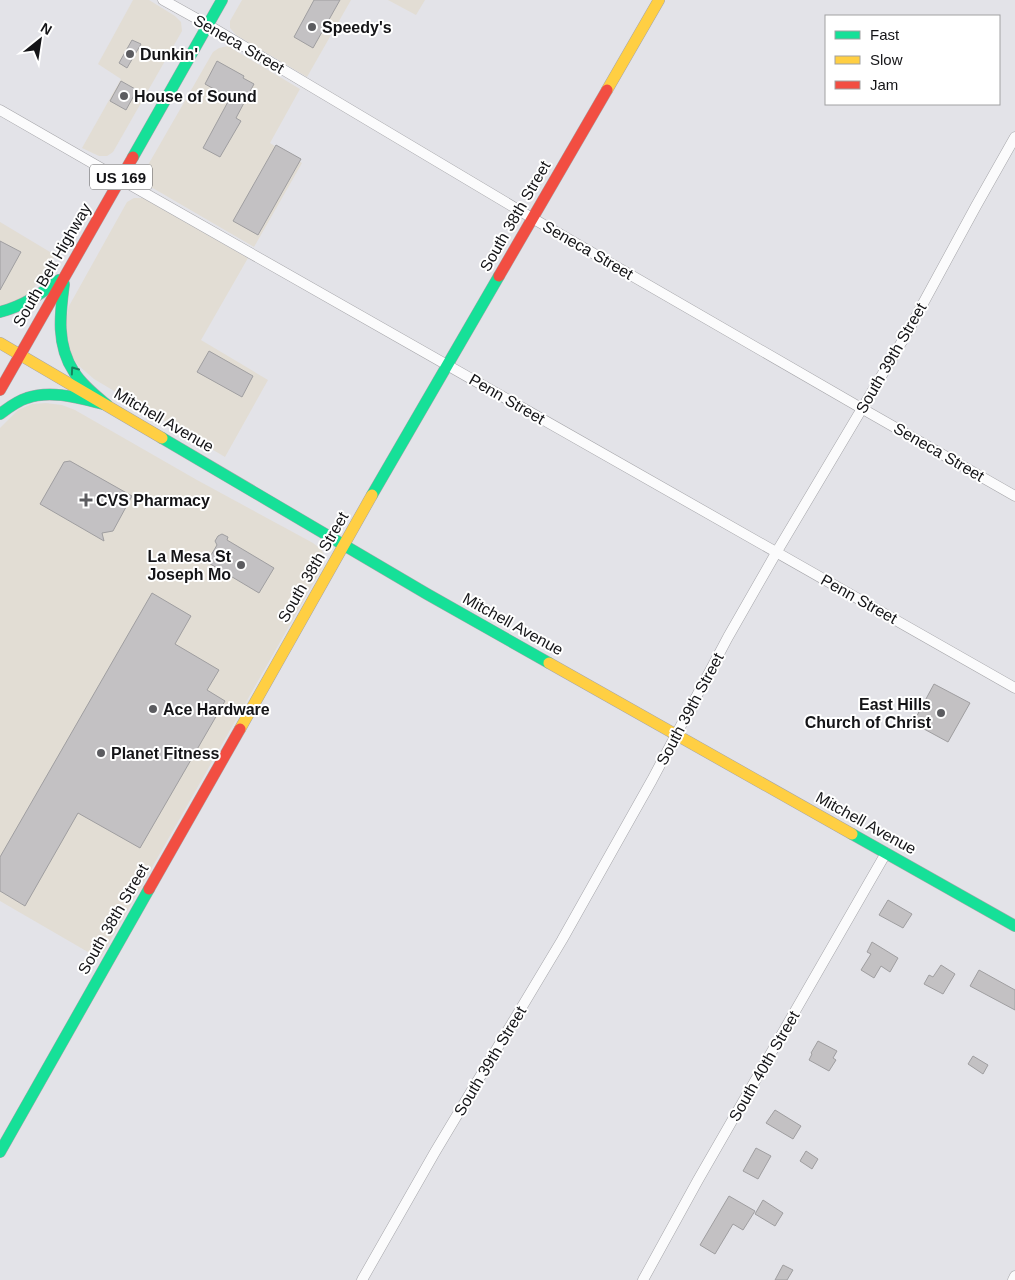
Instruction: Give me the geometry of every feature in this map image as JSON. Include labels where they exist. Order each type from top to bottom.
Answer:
[{"type":"street","name":"Seneca Street","points":[[164,0],[532,218],[1015,496]]},
{"type":"street","name":"South Belt Highway","points":[[0,390],[222,0]]},
{"type":"street","name":"South 38th Street","points":[[0,1152],[344,544],[659,0]]},
{"type":"street","name":"Penn Street","points":[[0,110],[1015,688]]},
{"type":"street","name":"South 39th Street","points":[[362,1280],[435,1152],[562,940],[647,788],[728,637],[861,408],[907,333],[1015,137]]},
{"type":"street","points":[[0,312],[18,307],[38,296],[65,276]]},
{"type":"street","points":[[65,276],[59,318],[60,339],[64,353],[82,382],[107,405]]},
{"type":"street","name":"Mitchell Avenue","points":[[0,343],[427,594],[1015,926]]},
{"type":"street","points":[[0,414],[14,403],[33,396],[57,396],[107,405]]},
{"type":"street","name":"South 40th Street","points":[[643,1280],[698,1180],[886,853]]},
{"type":"street","points":[[1013,1280],[1015,1276]]},
{"type":"shaded area","points":[[133,0],[149,0],[175,16],[181,22],[182,31],[113,152],[107,156],[99,156],[82,148],[121,79],[98,64]]},
{"type":"shaded area","points":[[242,0],[351,0],[307,77],[236,35],[230,28],[230,21]]},
{"type":"shaded area","points":[[388,0],[425,0],[416,15]]},
{"type":"shaded area","points":[[228,46],[300,89],[270,143],[302,163],[254,247],[151,187],[144,180],[144,173],[148,165],[213,52]]},
{"type":"shaded area","points":[[134,198],[143,198],[248,258],[201,340],[268,380],[225,457],[94,379],[79,366],[69,353],[66,320],[69,306],[127,202]]},
{"type":"shaded area","points":[[0,222],[55,255],[34,288],[24,298],[0,307]]},
{"type":"shaded area","points":[[32,404],[62,405],[75,410],[197,480],[313,543],[324,554],[324,563],[317,577],[100,959],[0,901],[0,428],[18,410]]},
{"type":"building","name":"Speedy's","points":[[314,0],[340,0],[313,48],[294,37]]},
{"type":"building","name":"Dunkin'","points":[[132,40],[141,44],[127,68],[119,63]]},
{"type":"building","points":[[217,61],[244,76],[243,78],[254,84],[236,118],[241,121],[220,157],[203,148],[230,98],[205,84]]},
{"type":"building","name":"House of Sound","points":[[121,81],[137,90],[126,110],[110,101]]},
{"type":"building","points":[[276,145],[301,159],[258,235],[233,221]]},
{"type":"building","points":[[0,241],[21,252],[0,290]]},
{"type":"building","points":[[209,351],[253,376],[242,397],[197,372]]},
{"type":"building","name":"CVS Pharmacy","points":[[70,461],[132,496],[113,531],[102,533],[104,541],[40,504],[64,462]]},
{"type":"building","name":"La Mesa St Joseph Mo","points":[[222,534],[228,537],[227,540],[274,568],[259,593],[207,562],[217,545],[215,541]]},
{"type":"building","points":[[152,593],[191,616],[175,644],[219,670],[207,690],[225,701],[140,848],[78,813],[25,906],[0,891],[0,857]]},
{"type":"building","name":"East Hills Church of Christ","points":[[934,684],[970,703],[948,742],[913,723]]},
{"type":"building","points":[[888,900],[912,914],[903,928],[879,915]]},
{"type":"building","points":[[872,942],[898,958],[890,972],[881,966],[874,978],[861,970],[871,954],[867,952]]},
{"type":"building","points":[[941,965],[955,974],[943,994],[924,984],[929,975],[933,977]]},
{"type":"building","points":[[979,970],[1015,990],[1015,1010],[970,986]]},
{"type":"building","points":[[818,1041],[837,1051],[833,1058],[836,1060],[829,1071],[809,1060]]},
{"type":"building","points":[[973,1056],[988,1065],[983,1074],[968,1064]]},
{"type":"building","points":[[775,1110],[801,1126],[793,1139],[766,1123]]},
{"type":"building","points":[[756,1148],[771,1156],[758,1179],[743,1171]]},
{"type":"building","points":[[806,1151],[818,1159],[812,1169],[800,1161]]},
{"type":"building","points":[[729,1196],[755,1211],[743,1230],[733,1224],[715,1254],[700,1245]]},
{"type":"building","points":[[763,1200],[783,1213],[775,1226],[755,1214]]},
{"type":"building","points":[[783,1265],[793,1270],[787,1280],[775,1280]]},
{"type":"traffic: fast","points":[[133,157],[222,0]]},
{"type":"traffic: fast","points":[[372,495],[499,276]]},
{"type":"traffic: fast","points":[[0,312],[31,299],[59,280]]},
{"type":"traffic: fast","points":[[64,284],[61,307],[64,351],[77,377],[107,405]]},
{"type":"traffic: fast","points":[[0,414],[23,399],[47,394],[67,396],[107,405]]},
{"type":"traffic: fast","points":[[162,438],[427,594],[549,663]]},
{"type":"traffic: fast","points":[[852,834],[1015,926]]},
{"type":"traffic: fast","points":[[0,1152],[149,889]]},
{"type":"traffic: slow","points":[[607,90],[659,0]]},
{"type":"traffic: slow","points":[[0,343],[162,438]]},
{"type":"traffic: slow","points":[[240,729],[372,495]]},
{"type":"traffic: slow","points":[[549,663],[852,834]]},
{"type":"traffic: jam","points":[[499,276],[607,90]]},
{"type":"traffic: jam","points":[[0,390],[133,157]]},
{"type":"traffic: jam","points":[[149,889],[240,729]]},
{"type":"place","name":"Speedy's","points":[[312,27]]},
{"type":"place","name":"Dunkin'","points":[[130,54]]},
{"type":"place","name":"House of Sound","points":[[124,96]]},
{"type":"place","name":"CVS Pharmacy","points":[[86,500]]},
{"type":"place","name":"La Mesa St Joseph Mo","points":[[241,565]]},
{"type":"place","name":"Ace Hardware","points":[[153,709]]},
{"type":"place","name":"East Hills Church of Christ","points":[[941,713]]},
{"type":"place","name":"Planet Fitness","points":[[101,753]]}]
